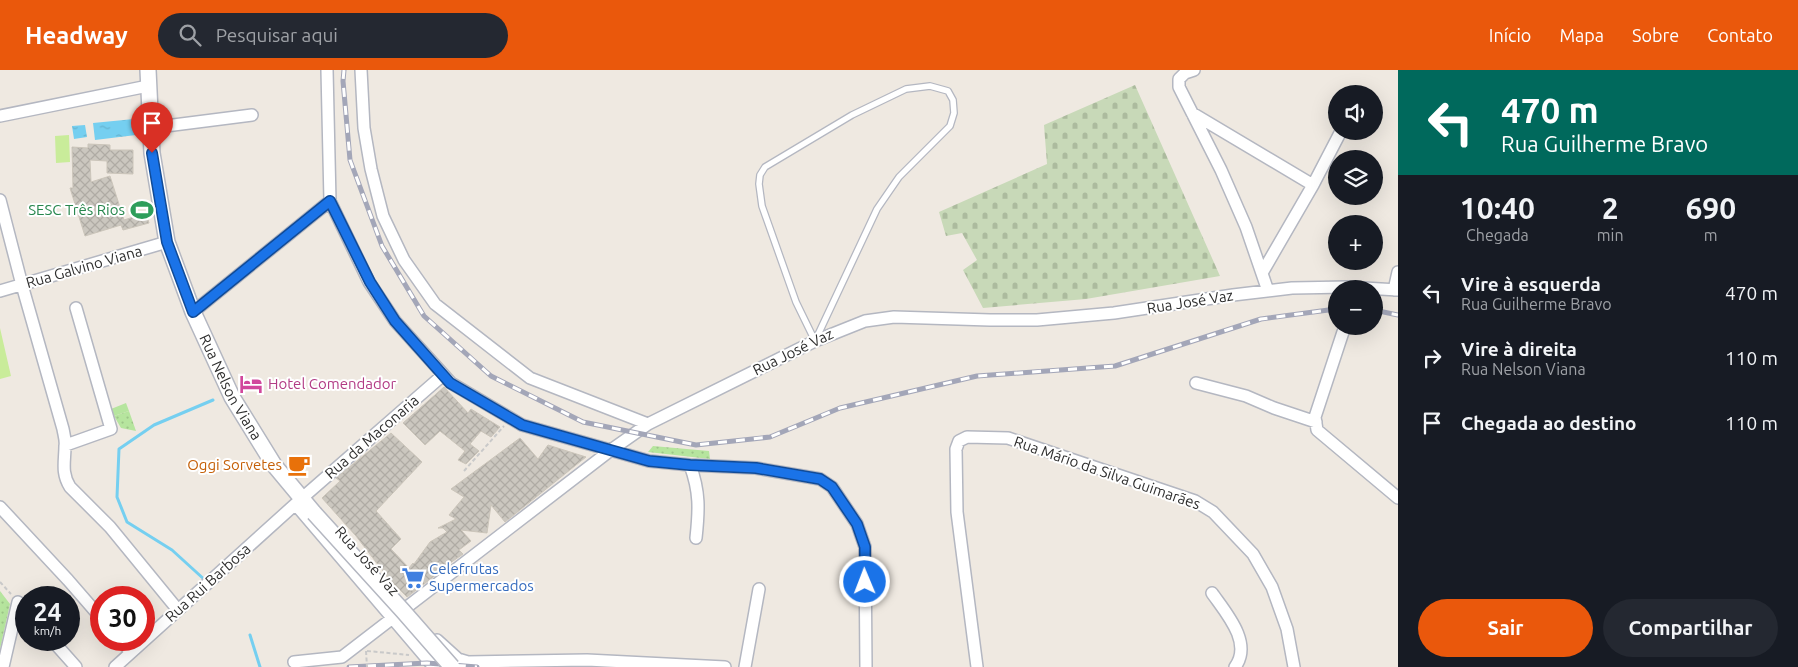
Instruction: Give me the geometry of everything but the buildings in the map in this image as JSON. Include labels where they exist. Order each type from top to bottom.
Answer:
[{"type":"main road","name":"Rua Nelson Viana","points":[[148,70],[152,153],[167,242],[193,312],[232,398],[274,465],[301,500],[403,610],[452,667]]},
{"type":"street","points":[[328,70],[330,201],[370,282],[395,321],[450,383],[522,425],[649,461],[756,468],[820,479],[832,487],[857,524],[865,547],[866,667]]},
{"type":"street","points":[[361,70],[364,128],[370,169],[383,216],[404,260],[435,304],[530,378],[648,424]]},
{"type":"street","points":[[1194,70],[1184,73],[1179,79],[1179,87],[1221,170],[1246,227],[1268,291]]},
{"type":"street","points":[[0,116],[148,86]]},
{"type":"street","points":[[1192,113],[1313,185]]},
{"type":"street","points":[[150,128],[252,115]]},
{"type":"street","points":[[1262,273],[1313,185],[1336,140]]},
{"type":"street","points":[[0,200],[66,445],[63,466],[65,479],[70,487],[110,527],[178,610]]},
{"type":"street","points":[[193,312],[330,201]]},
{"type":"street","name":"Rua Galvino Viana","points":[[0,291],[167,242]]},
{"type":"street","points":[[1396,290],[1398,272]]},
{"type":"street","name":"Rua José Vaz","points":[[301,500],[408,606],[611,450],[648,424],[815,341],[865,321],[894,317],[1037,320],[1114,313],[1292,288],[1347,286],[1396,290]]},
{"type":"street","points":[[66,445],[111,429],[76,308]]},
{"type":"street","points":[[1342,335],[1315,417],[1317,430],[1398,498]]},
{"type":"street","name":"Rua da Maconaria","points":[[301,500],[443,375]]},
{"type":"street","points":[[1196,383],[1246,396],[1316,422]]},
{"type":"street","name":"Rua Mário da Silva Guimarães","points":[[977,667],[957,512],[956,449],[959,441],[967,437],[1008,438],[1195,501],[1213,512],[1253,554],[1272,587],[1287,629],[1294,667]]},
{"type":"street","points":[[690,465],[696,481],[698,494],[699,509],[696,538]]},
{"type":"street","points":[[301,500],[393,619],[434,667]]},
{"type":"street","name":"Rua Rui Barbosa","points":[[115,667],[301,500]]},
{"type":"street","points":[[0,507],[90,605]]},
{"type":"street","points":[[745,667],[759,589]]},
{"type":"street","points":[[1212,593],[1234,624],[1241,642],[1241,659],[1235,667]]},
{"type":"street","points":[[294,662],[342,657],[408,606],[440,643],[467,665],[587,660],[725,667]]},
{"type":"street","points":[[2,667],[15,614]]},
{"type":"street","points":[[62,651],[76,667]]},
{"type":"lane","points":[[930,86],[948,92],[953,100],[954,114],[950,126],[899,177],[878,209],[815,341],[796,302],[767,222],[758,184],[760,175],[765,167],[852,115],[906,89],[930,86]]},
{"type":"path","points":[[464,471],[510,418]]},
{"type":"path","points":[[0,582],[15,599]]},
{"type":"path","points":[[367,667],[366,651],[400,653]]},
{"type":"green space","points":[[1135,85],[1220,276],[1086,299],[983,308],[963,270],[977,260],[962,233],[946,236],[939,212],[1047,164],[1044,125]]},
{"type":"green space","points":[[69,135],[70,162],[56,163],[55,136]]},
{"type":"green space","points":[[0,328],[11,376],[0,379]]},
{"type":"green space","points":[[126,403],[129,411],[114,416],[111,409]]},
{"type":"green space","points":[[129,411],[136,431],[121,428],[114,416]]},
{"type":"green space","points":[[653,446],[709,451],[710,459],[648,452]]},
{"type":"green space","points":[[0,591],[10,604],[0,649]]},
{"type":"water","points":[[134,119],[136,135],[95,140],[93,123]]},
{"type":"water","points":[[85,125],[87,137],[74,139],[72,126]]},
{"type":"waterway","points":[[206,581],[172,550],[127,522],[117,497],[119,449],[154,425],[213,400]]},
{"type":"waterway","points":[[250,635],[260,667]]},
{"type":"railway","points":[[344,70],[343,81],[350,160],[382,246],[424,316],[491,376],[583,422],[696,445],[770,437],[840,408],[977,376],[1115,366],[1261,319],[1328,310]]},
{"type":"railway","points":[[1383,312],[1398,315]]},
{"type":"railway","points":[[349,667],[427,663],[477,667]]},
{"type":"place","name":"SESC Três Rios","points":[[142,210]]},
{"type":"place","name":"Hotel Comendador","points":[[251,384]]},
{"type":"place","name":"Oggi Sorvetes","points":[[299,465]]},
{"type":"place","name":"Celefrutas Supermercados","points":[[413,578]]},
{"type":"route","points":[[152,153],[167,242],[193,312],[330,201],[370,282],[395,321],[450,383],[522,425],[649,461],[756,468],[820,479],[832,487],[857,524],[865,547],[865,582]]}]
